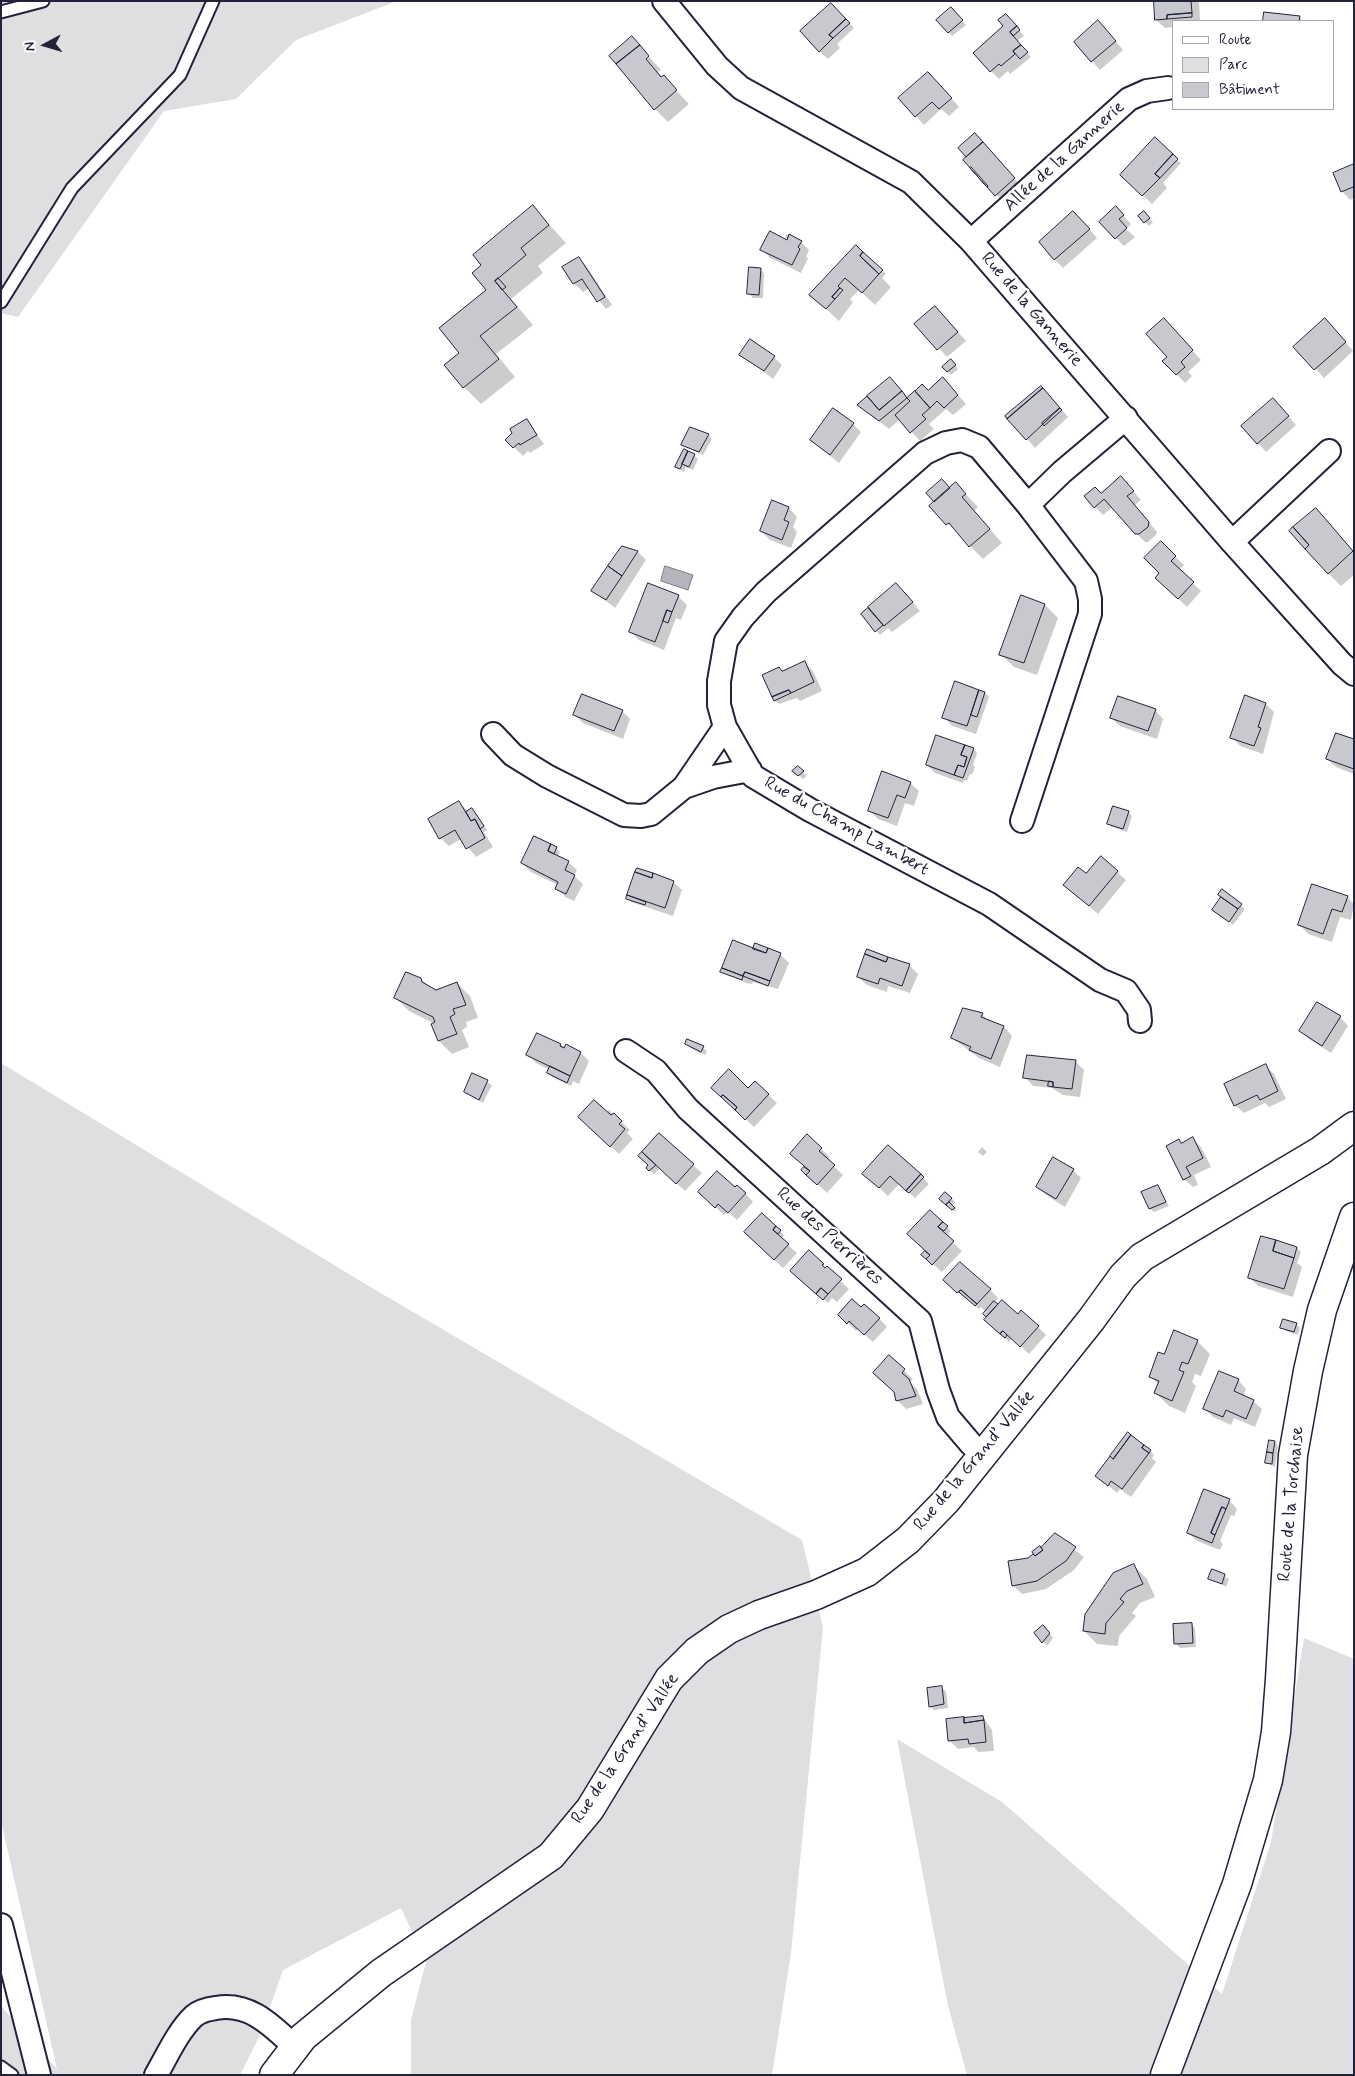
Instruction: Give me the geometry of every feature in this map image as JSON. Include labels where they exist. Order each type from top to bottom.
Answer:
[{"type":"street","name":"Rue de la Gannerie","points":[[664,1],[717,66],[740,88],[911,182],[971,242],[1232,542],[1336,658],[1354,674]]},
{"type":"street","name":"Allée de la Gannerie","points":[[971,242],[1129,99],[1146,91],[1168,88]]},
{"type":"street","points":[[1028,505],[1062,472],[1126,418]]},
{"type":"street","name":"Rue du Champ Lambert","points":[[1022,821],[1090,614],[1090,599],[1086,580],[1028,505],[979,447],[962,440],[946,442],[925,453],[766,592],[742,617],[726,641],[719,681],[719,705],[725,727],[753,776],[810,810],[989,904],[1100,980],[1126,991],[1139,1010],[1140,1021]]},
{"type":"street","points":[[1232,542],[1329,451]]},
{"type":"street","points":[[493,734],[513,755],[547,776],[624,815],[651,814],[684,787],[725,727]]},
{"type":"street","points":[[684,787],[713,777],[750,770]]},
{"type":"street","name":"Rue des Pierrières","points":[[626,1051],[656,1071],[688,1108],[920,1321],[938,1390],[948,1417],[982,1454]]},
{"type":"street","name":"Rue de la Grand’ Vallée","points":[[274,2075],[303,2037],[381,1972],[551,1856],[590,1810],[669,1679],[697,1651],[729,1629],[759,1615],[816,1595],[867,1572],[908,1540],[946,1501],[1050,1372],[1123,1276],[1142,1256],[1320,1151],[1354,1126]]},
{"type":"street","name":"Rue de la Grand’ Vallée","points":[[1320,1151],[1354,1149]]},
{"type":"street","name":"Route de la Torchaise","points":[[1165,2075],[1237,1884],[1268,1780],[1275,1738],[1293,1455],[1308,1371],[1322,1310],[1354,1217]]},
{"type":"street","points":[[1,1925],[39,2075]]},
{"type":"street","points":[[156,2075],[182,2032],[195,2016],[208,2009],[227,2006],[245,2009],[274,2028],[295,2047]]},
{"type":"lane","points":[[1,12],[43,1]]},
{"type":"lane","points":[[1,302],[72,188],[180,75],[213,1]]},
{"type":"lane","points":[[1,2067],[12,2075]]},
{"type":"green space","points":[[1,1],[397,1],[296,40],[236,99],[164,111],[18,317],[1,313]]},
{"type":"green space","points":[[1,1063],[367,1285],[802,1540],[823,1627],[791,1953],[772,2075],[411,2075],[411,2020],[426,1962],[401,1908],[283,1970],[260,2035],[240,2075],[1,2075],[1,2006],[57,2069],[1,1821]]},
{"type":"green space","points":[[1304,1638],[1354,1659],[1354,2075],[967,2075],[948,2006],[897,1739],[1002,1802],[1222,1994],[1271,1842]]},
{"type":"shaded area","points":[[665,566],[693,575],[688,590],[661,581]]},
{"type":"building","points":[[1154,1],[1191,1],[1192,13],[1167,15],[1167,19],[1155,20]]},
{"type":"building","points":[[831,3],[846,19],[829,35],[833,38],[819,52],[800,31]]},
{"type":"building","points":[[951,7],[963,20],[948,33],[936,20]]},
{"type":"building","points":[[1264,12],[1300,16],[1299,20],[1263,20]]},
{"type":"building","points":[[1192,13],[1192,17],[1167,19],[1167,15]]},
{"type":"building","points":[[1006,14],[1017,26],[1010,32],[1021,45],[1013,51],[1015,54],[1001,66],[999,64],[990,72],[973,53],[1003,26],[998,20]]},
{"type":"building","points":[[846,19],[850,23],[833,38],[829,35]]},
{"type":"building","points":[[1098,20],[1116,41],[1091,62],[1074,42]]},
{"type":"building","points":[[1017,26],[1020,30],[1013,36],[1010,32]]},
{"type":"building","points":[[632,36],[640,45],[616,64],[609,56]]},
{"type":"building","points":[[640,45],[649,56],[646,59],[661,77],[664,75],[677,90],[654,110],[616,64]]},
{"type":"building","points":[[1021,45],[1028,52],[1020,59],[1013,51]]},
{"type":"building","points":[[928,72],[952,98],[939,109],[932,102],[915,117],[898,98]]},
{"type":"building","points":[[975,133],[983,142],[966,157],[958,148]]},
{"type":"building","points":[[1155,137],[1173,154],[1155,174],[1160,178],[1142,196],[1120,175]]},
{"type":"building","points":[[983,142],[1015,178],[995,196],[963,160]]},
{"type":"building","points":[[1173,154],[1178,159],[1160,178],[1155,174]]},
{"type":"building","points":[[1354,164],[1354,190],[1353,187],[1341,192],[1333,173]]},
{"type":"building","points":[[970,168],[988,186],[987,187]]},
{"type":"building","points":[[533,205],[549,225],[521,248],[526,255],[495,281],[517,307],[480,336],[499,359],[463,388],[444,365],[459,353],[439,328],[486,290],[472,273],[481,265],[473,255]]},
{"type":"building","points":[[1116,206],[1124,215],[1119,219],[1127,228],[1115,239],[1099,222]]},
{"type":"building","points":[[1073,211],[1090,229],[1054,260],[1039,242]]},
{"type":"building","points":[[1144,211],[1150,218],[1144,223],[1138,216]]},
{"type":"building","points":[[770,231],[787,240],[789,234],[802,241],[792,265],[760,250]]},
{"type":"building","points":[[856,245],[863,252],[860,256],[879,274],[862,293],[845,278],[838,286],[840,288],[832,297],[835,299],[826,309],[809,295]]},
{"type":"building","points":[[863,252],[883,270],[879,274],[860,256]]},
{"type":"building","points":[[579,257],[605,297],[597,302],[582,279],[573,284],[562,267]]},
{"type":"building","points":[[749,267],[761,268],[759,295],[747,294]]},
{"type":"building","points":[[498,278],[506,287],[502,290],[495,281]]},
{"type":"building","points":[[840,288],[843,290],[835,299],[832,297]]},
{"type":"building","points":[[935,306],[958,332],[937,350],[914,324]]},
{"type":"building","points":[[1164,318],[1193,350],[1181,362],[1185,367],[1176,375],[1162,361],[1167,357],[1146,334]]},
{"type":"building","points":[[1325,318],[1346,342],[1314,370],[1293,347]]},
{"type":"building","points":[[750,339],[775,356],[764,371],[739,355]]},
{"type":"building","points":[[951,359],[956,365],[947,372],[942,367]]},
{"type":"building","points":[[890,377],[902,391],[879,410],[867,396]]},
{"type":"building","points":[[943,377],[958,395],[944,408],[937,401],[930,408],[915,391],[922,384],[928,390]]},
{"type":"building","points":[[1041,386],[1043,388],[1007,419],[1005,416]]},
{"type":"building","points":[[1043,388],[1060,408],[1026,440],[1007,419]]},
{"type":"building","points":[[902,391],[907,398],[879,421],[857,405],[867,396],[879,410]]},
{"type":"building","points":[[915,391],[930,408],[922,415],[926,419],[910,433],[895,415],[910,401],[907,398]]},
{"type":"building","points":[[1273,398],[1289,416],[1257,444],[1241,426]]},
{"type":"building","points":[[833,408],[854,423],[830,455],[810,440]]},
{"type":"building","points":[[1060,408],[1062,410],[1044,426],[1042,423]]},
{"type":"building","points":[[527,419],[537,435],[520,445],[519,443],[513,448],[505,440],[512,433],[510,429]]},
{"type":"building","points":[[690,427],[709,434],[699,452],[681,445]]},
{"type":"building","points":[[684,449],[688,451],[680,469],[675,467]]},
{"type":"building","points":[[688,451],[695,454],[689,467],[682,464]]},
{"type":"building","points":[[1121,476],[1134,491],[1127,496],[1149,522],[1148,527],[1139,534],[1135,534],[1104,499],[1094,508],[1084,496],[1095,487],[1101,493]]},
{"type":"building","points":[[942,479],[950,488],[934,502],[926,493]]},
{"type":"building","points":[[956,482],[966,494],[962,497],[990,529],[969,547],[949,523],[946,525],[929,506]]},
{"type":"building","points":[[772,500],[789,507],[784,520],[789,522],[782,540],[760,531]]},
{"type":"building","points":[[1316,508],[1353,551],[1328,574],[1305,549],[1309,545],[1293,527]]},
{"type":"building","points":[[1293,527],[1309,545],[1305,549],[1289,531]]},
{"type":"building","points":[[1161,541],[1176,556],[1171,561],[1194,582],[1178,599],[1155,578],[1159,573],[1144,558]]},
{"type":"building","points":[[622,546],[638,551],[622,576],[608,566]]},
{"type":"building","points":[[608,566],[622,576],[606,600],[591,591]]},
{"type":"building","points":[[648,583],[679,595],[672,612],[667,610],[655,642],[629,632]]},
{"type":"building","points":[[896,583],[913,602],[884,626],[868,607]]},
{"type":"building","points":[[1021,595],[1045,604],[1024,663],[999,655]]},
{"type":"building","points":[[868,608],[883,625],[875,632],[861,614]]},
{"type":"building","points":[[667,610],[672,612],[668,623],[663,621]]},
{"type":"building","points":[[805,661],[814,682],[791,693],[789,690],[772,697],[762,675],[779,667],[782,671]]},
{"type":"building","points":[[955,681],[979,690],[967,726],[942,718]]},
{"type":"building","points":[[789,690],[791,693],[774,701],[772,697]]},
{"type":"building","points":[[979,690],[985,692],[977,717],[971,715]]},
{"type":"building","points":[[582,694],[623,710],[614,731],[573,715]]},
{"type":"building","points":[[1245,695],[1266,703],[1258,727],[1261,728],[1254,746],[1230,738]]},
{"type":"building","points":[[1118,696],[1156,709],[1148,731],[1110,718]]},
{"type":"building","points":[[1336,733],[1354,739],[1354,769],[1326,759]]},
{"type":"building","points":[[936,735],[965,745],[961,755],[967,757],[964,767],[958,765],[954,775],[926,765]]},
{"type":"building","points":[[965,745],[974,748],[963,778],[954,775],[958,765],[964,767],[967,757],[961,755]]},
{"type":"building","points":[[798,766],[804,771],[798,776],[792,771]]},
{"type":"building","points":[[882,771],[911,782],[905,798],[897,795],[888,818],[868,811]]},
{"type":"building","points":[[459,801],[471,821],[475,819],[485,838],[466,849],[455,830],[439,839],[428,819]]},
{"type":"building","points":[[1113,806],[1129,811],[1123,829],[1107,824]]},
{"type":"building","points":[[472,808],[484,826],[480,829],[475,819],[471,821],[466,812]]},
{"type":"building","points":[[534,836],[551,844],[548,851],[569,861],[565,870],[575,875],[566,894],[555,889],[558,882],[521,863]]},
{"type":"building","points":[[551,844],[557,847],[554,854],[548,851]]},
{"type":"building","points":[[1101,856],[1118,871],[1089,906],[1063,885],[1078,867],[1086,873]]},
{"type":"building","points":[[637,868],[653,873],[652,878],[635,872]]},
{"type":"building","points":[[635,872],[652,878],[653,873],[674,881],[665,908],[627,895]]},
{"type":"building","points":[[1312,884],[1348,896],[1342,912],[1332,909],[1323,934],[1298,925]]},
{"type":"building","points":[[1222,889],[1242,904],[1238,909],[1218,895]]},
{"type":"building","points":[[627,895],[646,902],[645,905],[626,899]]},
{"type":"building","points":[[1221,897],[1238,909],[1229,922],[1212,910]]},
{"type":"building","points":[[733,940],[766,953],[768,948],[781,953],[770,981],[745,972],[743,976],[722,968]]},
{"type":"building","points":[[755,943],[768,948],[766,953],[753,949]]},
{"type":"building","points":[[867,949],[888,957],[886,962],[865,954]]},
{"type":"building","points":[[865,954],[886,962],[888,957],[910,964],[902,986],[880,978],[878,984],[857,977]]},
{"type":"building","points":[[722,968],[743,976],[742,980],[720,972]]},
{"type":"building","points":[[406,972],[421,978],[422,982],[436,990],[457,982],[466,1005],[453,1009],[455,1014],[450,1017],[457,1034],[438,1041],[431,1024],[435,1022],[433,1017],[394,998]]},
{"type":"building","points":[[745,972],[770,981],[768,986],[743,976]]},
{"type":"building","points":[[1317,1002],[1341,1016],[1322,1046],[1299,1031]]},
{"type":"building","points":[[963,1008],[983,1013],[981,1017],[1004,1026],[991,1059],[969,1050],[971,1047],[951,1038]]},
{"type":"building","points":[[537,1033],[561,1044],[560,1046],[564,1048],[566,1044],[581,1052],[570,1076],[526,1055]]},
{"type":"building","points":[[687,1039],[704,1046],[701,1052],[685,1044]]},
{"type":"building","points":[[1027,1055],[1076,1060],[1072,1089],[1053,1087],[1053,1082],[1023,1078]]},
{"type":"building","points":[[1266,1064],[1278,1091],[1260,1100],[1257,1095],[1234,1106],[1224,1084]]},
{"type":"building","points":[[550,1066],[570,1076],[567,1083],[547,1073]]},
{"type":"building","points":[[729,1069],[748,1088],[755,1081],[769,1094],[745,1120],[735,1110],[737,1107],[711,1088]]},
{"type":"building","points":[[472,1073],[488,1080],[479,1100],[464,1092]]},
{"type":"building","points":[[1049,1081],[1053,1082],[1053,1087],[1048,1086]]},
{"type":"building","points":[[723,1095],[737,1107],[735,1110],[721,1097]]},
{"type":"building","points":[[594,1100],[611,1115],[614,1113],[622,1121],[619,1124],[625,1129],[610,1147],[578,1117]]},
{"type":"building","points":[[659,1133],[694,1164],[676,1184],[642,1152]]},
{"type":"building","points":[[807,1134],[822,1148],[819,1151],[835,1165],[817,1185],[806,1175],[810,1171],[790,1154]]},
{"type":"building","points":[[1193,1137],[1203,1158],[1186,1167],[1191,1176],[1183,1180],[1166,1146],[1179,1139],[1181,1143]]},
{"type":"building","points":[[888,1145],[921,1174],[906,1191],[890,1176],[879,1188],[862,1174]]},
{"type":"building","points":[[642,1152],[656,1165],[649,1171],[646,1168],[648,1165],[638,1156]]},
{"type":"building","points":[[1053,1157],[1074,1169],[1056,1199],[1036,1187]]},
{"type":"building","points":[[804,1167],[810,1171],[806,1175],[801,1170]]},
{"type":"building","points":[[717,1171],[735,1187],[737,1185],[746,1193],[728,1213],[718,1204],[715,1208],[698,1192]]},
{"type":"building","points":[[921,1174],[924,1177],[909,1193],[906,1191]]},
{"type":"building","points":[[1158,1185],[1166,1202],[1149,1209],[1141,1192]]},
{"type":"building","points":[[945,1192],[952,1198],[946,1205],[939,1199]]},
{"type":"building","points":[[949,1202],[955,1208],[952,1210],[946,1205]]},
{"type":"building","points":[[930,1210],[943,1222],[938,1227],[954,1241],[932,1265],[926,1259],[930,1255],[907,1234]]},
{"type":"building","points":[[762,1213],[776,1226],[773,1230],[789,1244],[774,1260],[744,1232]]},
{"type":"building","points":[[943,1222],[948,1226],[944,1231],[938,1227]]},
{"type":"building","points":[[776,1226],[781,1230],[778,1234],[773,1230]]},
{"type":"building","points":[[1261,1236],[1276,1240],[1273,1251],[1294,1258],[1284,1289],[1248,1278]]},
{"type":"building","points":[[1276,1240],[1297,1247],[1294,1258],[1273,1251]]},
{"type":"building","points":[[809,1250],[824,1264],[822,1265],[825,1268],[827,1266],[842,1279],[828,1294],[821,1288],[816,1294],[790,1271]]},
{"type":"building","points":[[925,1251],[930,1255],[926,1259],[921,1255]]},
{"type":"building","points":[[960,1262],[991,1289],[977,1304],[961,1290],[957,1293],[943,1280]]},
{"type":"building","points":[[821,1288],[828,1294],[823,1300],[816,1294]]},
{"type":"building","points":[[961,1290],[977,1304],[975,1306],[959,1292]]},
{"type":"building","points":[[852,1299],[861,1307],[864,1304],[880,1318],[864,1335],[849,1321],[847,1324],[838,1315]]},
{"type":"building","points":[[1002,1300],[1018,1314],[1021,1310],[1039,1326],[1020,1347],[1003,1331],[1000,1334],[984,1320]]},
{"type":"building","points":[[994,1301],[998,1304],[986,1317],[983,1314]]},
{"type":"building","points":[[1283,1319],[1297,1323],[1294,1332],[1280,1328]]},
{"type":"building","points":[[1174,1330],[1198,1340],[1188,1364],[1182,1362],[1179,1370],[1184,1372],[1172,1401],[1154,1393],[1159,1381],[1149,1377],[1158,1352],[1164,1354]]},
{"type":"building","points":[[1003,1331],[1007,1335],[1005,1338],[1000,1334]]},
{"type":"building","points":[[889,1355],[905,1369],[902,1373],[909,1379],[916,1396],[896,1401],[894,1392],[873,1373]]},
{"type":"building","points":[[1219,1371],[1239,1379],[1234,1391],[1254,1400],[1246,1419],[1226,1410],[1223,1417],[1203,1409]]},
{"type":"building","points":[[1128,1432],[1131,1435],[1113,1459],[1110,1456]]},
{"type":"building","points":[[1131,1435],[1144,1445],[1142,1448],[1149,1453],[1122,1489],[1111,1481],[1108,1486],[1095,1476],[1110,1456],[1113,1459]]},
{"type":"building","points":[[1269,1440],[1275,1441],[1273,1453],[1267,1452]]},
{"type":"building","points":[[1144,1445],[1151,1450],[1149,1453],[1142,1448]]},
{"type":"building","points":[[1267,1452],[1273,1453],[1272,1464],[1265,1463]]},
{"type":"building","points":[[1204,1489],[1230,1499],[1226,1509],[1222,1507],[1211,1533],[1215,1535],[1212,1543],[1187,1533]]},
{"type":"building","points":[[1222,1507],[1226,1509],[1215,1535],[1211,1533]]},
{"type":"building","points":[[1055,1533],[1076,1547],[1066,1561],[1037,1581],[1012,1586],[1008,1561],[1028,1558],[1033,1554],[1035,1556],[1043,1550],[1041,1548]]},
{"type":"building","points":[[1040,1546],[1043,1550],[1035,1556],[1032,1552]]},
{"type":"building","points":[[1134,1564],[1143,1584],[1127,1591],[1120,1599],[1124,1602],[1106,1623],[1105,1634],[1083,1631],[1085,1614],[1113,1573]]},
{"type":"building","points":[[1212,1569],[1225,1574],[1222,1584],[1208,1579]]},
{"type":"building","points":[[1192,1623],[1193,1643],[1174,1644],[1173,1624]]},
{"type":"building","points":[[1043,1625],[1050,1633],[1042,1643],[1034,1633]]},
{"type":"building","points":[[942,1686],[944,1704],[929,1707],[927,1688]]},
{"type":"building","points":[[983,1716],[984,1720],[964,1723],[964,1718]]},
{"type":"building","points":[[964,1717],[964,1723],[984,1720],[986,1742],[969,1744],[968,1739],[948,1741],[946,1719]]}]
